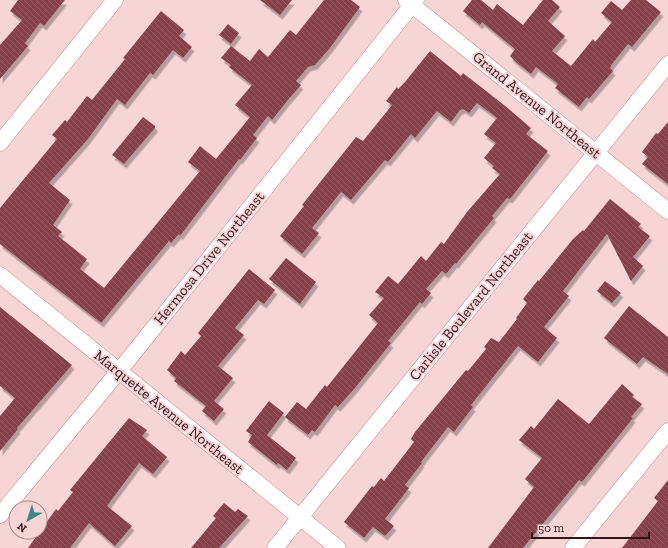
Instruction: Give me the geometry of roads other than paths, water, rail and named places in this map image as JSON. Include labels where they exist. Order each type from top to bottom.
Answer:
[{"type":"street","points":[[0,143],[115,0]]},
{"type":"street","name":"Grand Avenue Northeast","points":[[411,2],[668,211]]},
{"type":"street","name":"Hermosa Drive Northeast","points":[[0,516],[118,372],[411,2]]},
{"type":"street","name":"Carlisle Boulevard Northeast","points":[[274,548],[668,64]]},
{"type":"street","name":"Marquette Avenue Northeast","points":[[0,276],[338,548]]},
{"type":"street","points":[[573,548],[668,431]]}]
